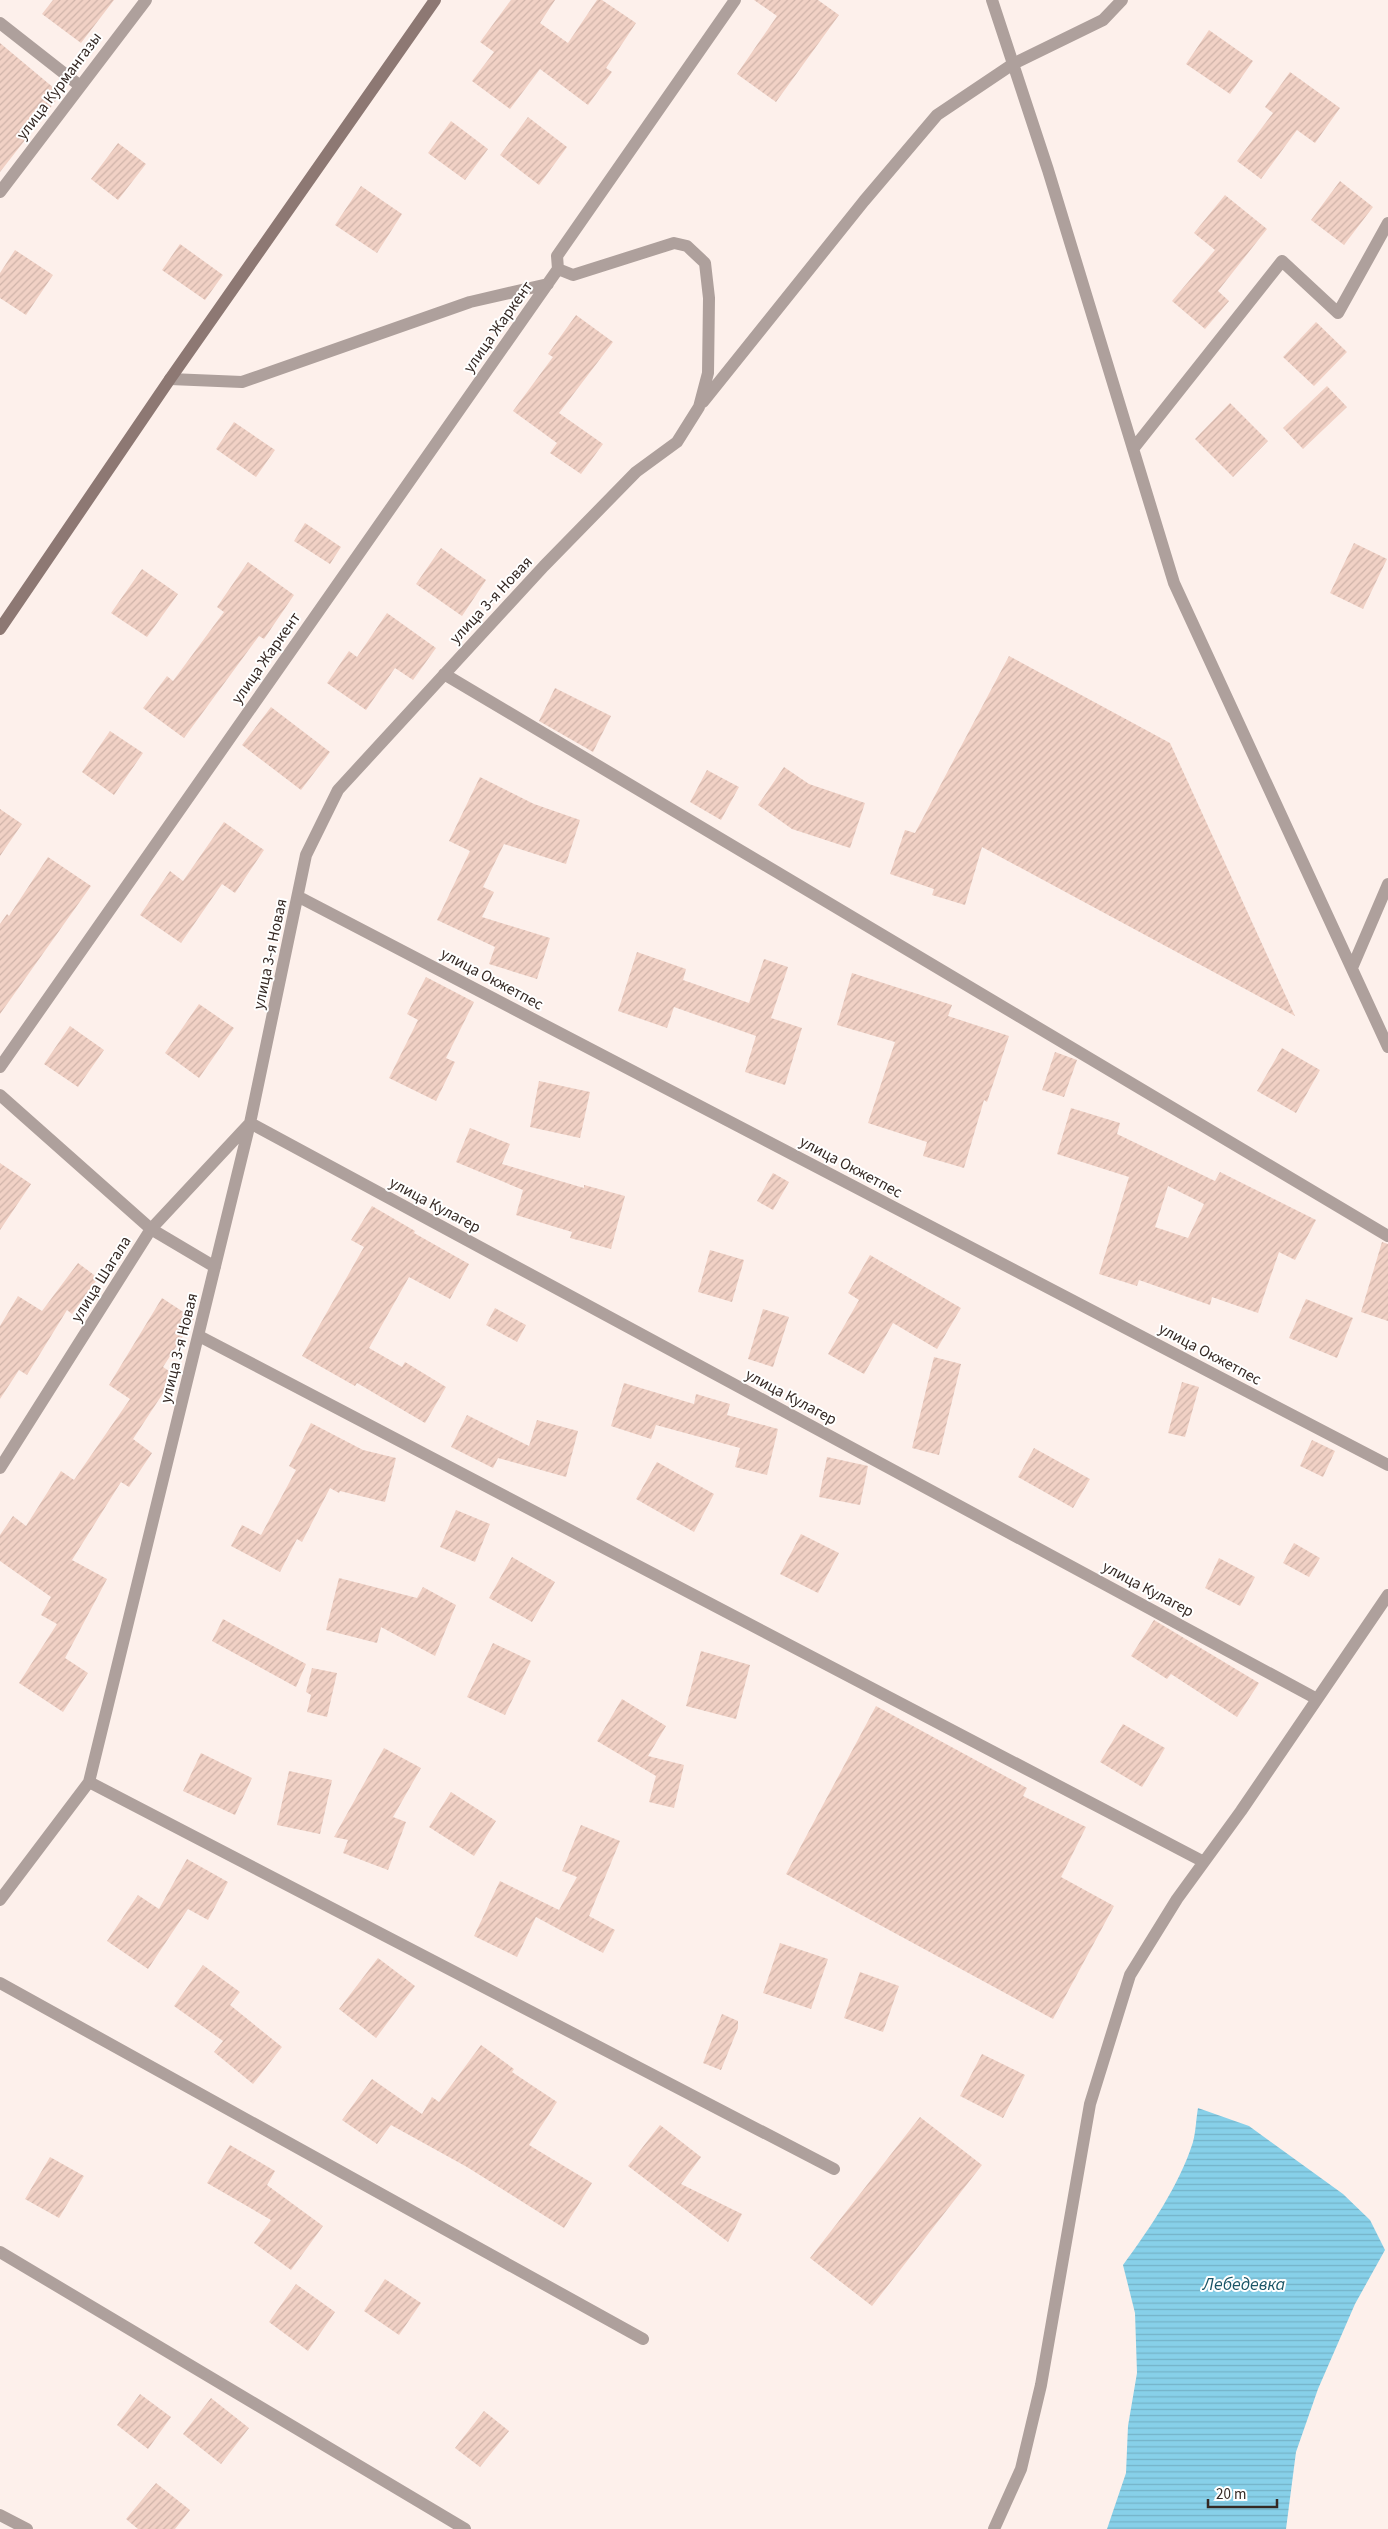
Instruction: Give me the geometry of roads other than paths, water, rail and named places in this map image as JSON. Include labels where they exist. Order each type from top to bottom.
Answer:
[{"type":"street","name":"улица Курмангазы","points":[[0,192],[79,85],[146,0]]},
{"type":"street","points":[[0,629],[170,379],[435,0]]},
{"type":"street","name":"улица Жаркент","points":[[0,1067],[548,284],[558,269],[556,256],[735,0]]},
{"type":"street","points":[[992,0],[1174,583],[1388,1047]]},
{"type":"street","points":[[699,407],[864,201],[937,115],[1013,64],[1103,20],[1122,0]]},
{"type":"street","points":[[0,23],[79,85]]},
{"type":"street","points":[[1133,448],[1282,261],[1338,312],[1388,223]]},
{"type":"street","name":"улица 3-я Новая","points":[[0,1900],[88,1782],[250,1123],[299,897],[306,856],[338,790],[544,566],[636,472],[677,442],[699,407],[708,373],[709,298],[705,263],[687,246],[674,243],[573,275],[558,269]]},
{"type":"street","points":[[170,379],[242,382],[470,302],[548,284]]},
{"type":"street","points":[[444,674],[1388,1236]]},
{"type":"street","points":[[1352,968],[1388,884]]},
{"type":"street","name":"улица Окжетпес","points":[[299,897],[1388,1465]]},
{"type":"street","points":[[0,1095],[151,1229],[215,1267]]},
{"type":"street","name":"улица Шагала","points":[[0,1468],[151,1229],[250,1123]]},
{"type":"street","name":"улица Кулагер","points":[[250,1123],[1317,1699]]},
{"type":"street","points":[[199,1336],[1204,1862]]},
{"type":"street","points":[[994,2529],[1021,2469],[1041,2385],[1090,2104],[1130,1975],[1177,1899],[1388,1595]]},
{"type":"street","points":[[88,1782],[834,2169]]},
{"type":"street","points":[[0,1983],[643,2339]]},
{"type":"street","points":[[0,2252],[465,2529]]},
{"type":"street","points":[[0,2515],[27,2529]]},
{"type":"water","name":"Лебедевка","points":[[1198,2108],[1249,2126],[1343,2194],[1370,2220],[1385,2250],[1355,2304],[1318,2389],[1296,2452],[1286,2529],[1107,2529],[1126,2473],[1128,2426],[1137,2373],[1135,2313],[1123,2265],[1153,2221],[1180,2175],[1193,2142]]}]
